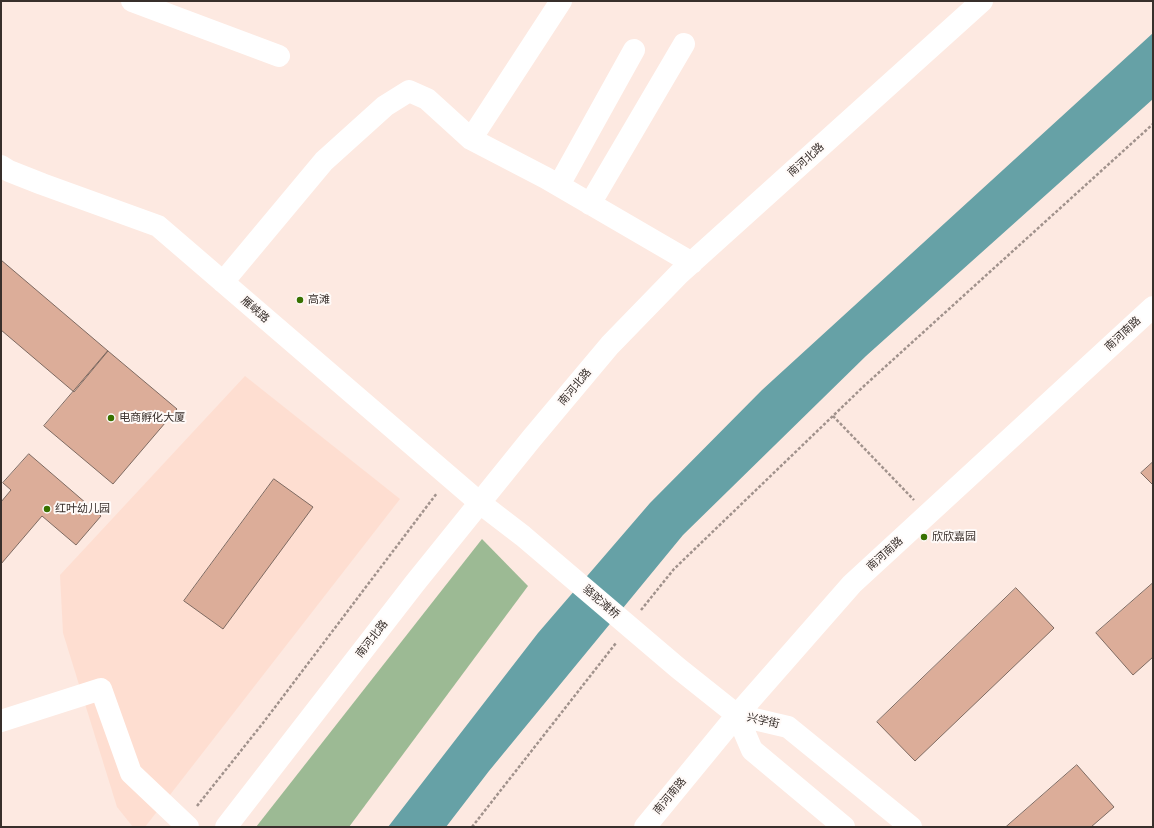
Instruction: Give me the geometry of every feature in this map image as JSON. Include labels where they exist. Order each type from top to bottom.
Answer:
[{"type":"street","points":[[132,1],[279,56]]},
{"type":"street","points":[[471,139],[561,1]]},
{"type":"street","name":"南河北路","points":[[226,827],[415,583],[532,438],[610,345],[679,274],[982,1]]},
{"type":"street","points":[[590,204],[684,44]]},
{"type":"street","points":[[559,185],[634,50]]},
{"type":"street","points":[[223,282],[324,161],[385,106],[409,91],[427,99],[471,139],[559,185],[692,263]]},
{"type":"street","name":"雁峡路","points":[[1,166],[8,171],[42,184],[158,226],[480,503]]},
{"type":"street","name":"南河南路","points":[[644,827],[737,715],[852,584],[1153,307]]},
{"type":"street","name":"骆驼滩桥","points":[[480,503],[523,536],[678,668],[737,715]]},
{"type":"street","points":[[1,721],[101,689],[131,773],[186,825]]},
{"type":"street","name":"兴学街","points":[[737,715],[752,750],[844,827]]},
{"type":"street","name":"兴学街","points":[[737,715],[788,727],[911,827]]},
{"type":"path","points":[[639,613],[674,568],[833,416],[1153,124]]},
{"type":"path","points":[[833,416],[928,514]]},
{"type":"path","points":[[186,825],[450,477]]},
{"type":"path","points":[[472,827],[620,638]]},
{"type":"shaded area","points":[[245,376],[400,499],[145,827],[133,827],[117,807],[63,633],[60,575]]},
{"type":"green space","points":[[482,539],[528,586],[349,827],[256,827]]},
{"type":"water","points":[[1153,33],[1153,99],[866,356],[683,535],[489,771],[446,827],[388,827],[538,633],[650,503],[762,390]]},
{"type":"building","points":[[1,260],[108,351],[74,392],[1,330]]},
{"type":"building","name":"电商孵化大厦","points":[[108,351],[177,409],[113,484],[44,426]]},
{"type":"building","name":"红叶幼儿园","points":[[29,454],[101,516],[76,545],[42,516],[1,564],[1,502],[11,490],[3,483]]},
{"type":"building","points":[[1153,462],[1153,485],[1141,473]]},
{"type":"building","points":[[274,479],[313,507],[223,629],[184,601]]},
{"type":"building","points":[[1153,583],[1153,657],[1133,675],[1096,633]]},
{"type":"building","points":[[1016,588],[1054,628],[915,761],[877,722]]},
{"type":"building","points":[[1077,765],[1114,807],[1091,827],[1006,827]]},
{"type":"place","name":"高滩","points":[[300,300]]},
{"type":"place","name":"电商孵化大厦","points":[[111,418]]},
{"type":"place","name":"红叶幼儿园","points":[[47,509]]},
{"type":"place","name":"欣欣嘉园","points":[[924,537]]}]
